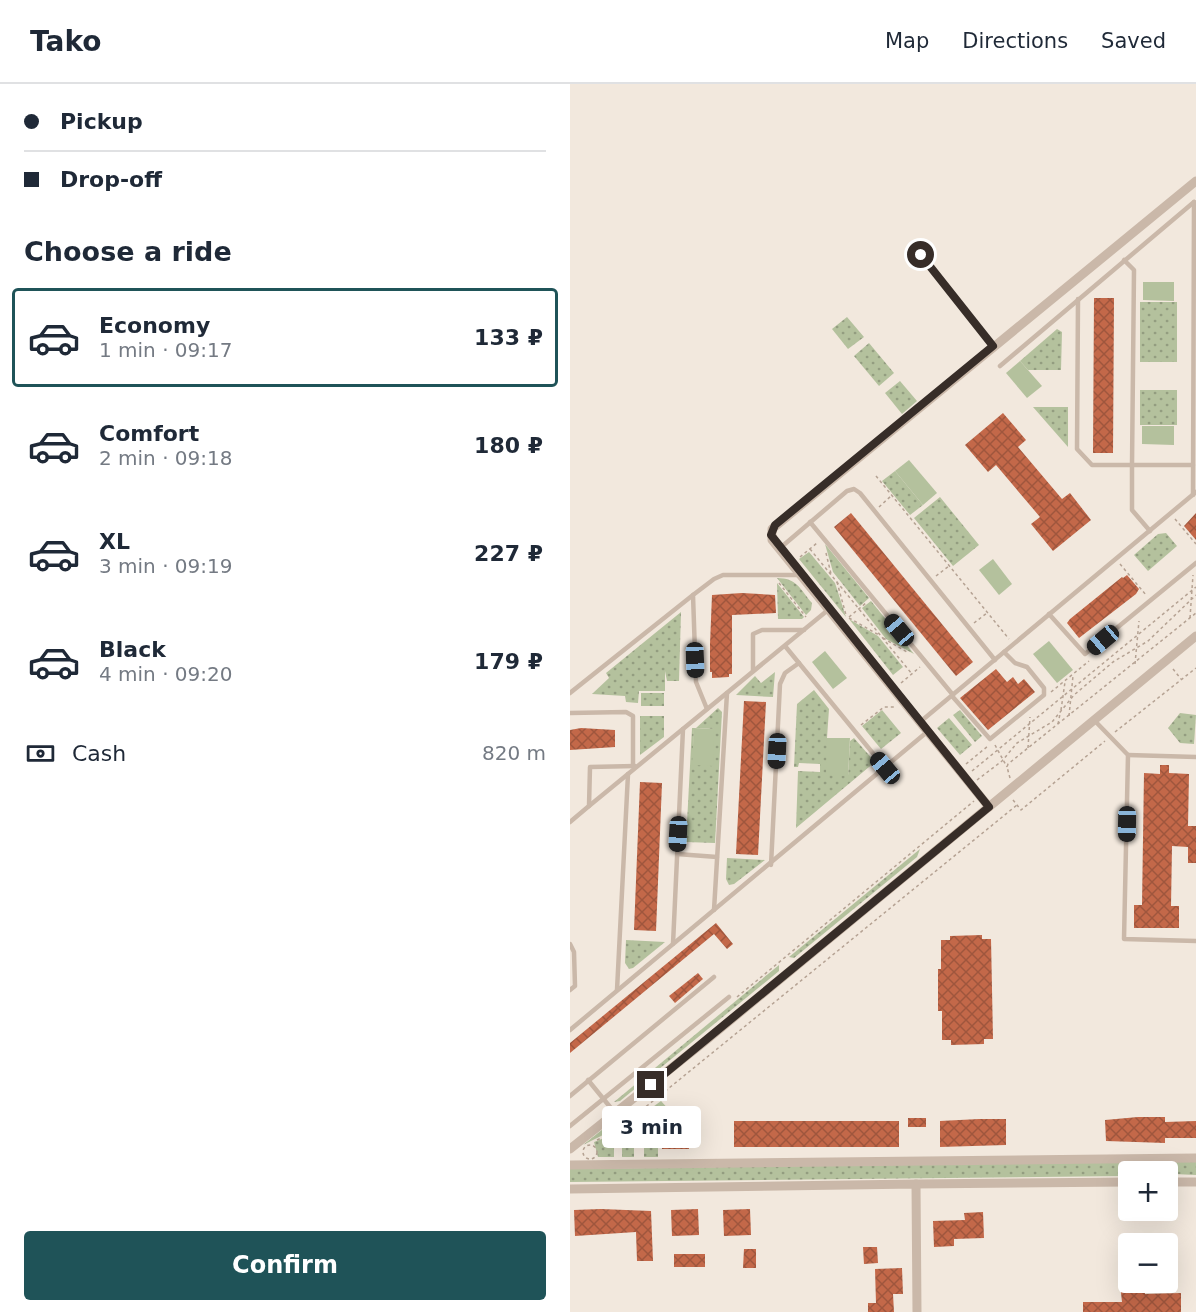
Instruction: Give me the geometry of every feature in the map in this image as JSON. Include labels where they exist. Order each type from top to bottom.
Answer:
[{"type":"street","points":[[989,807],[980,796],[974,782],[959,770],[779,549],[771,535],[775,525],[1196,181]]},
{"type":"street","points":[[570,1149],[1196,636]]},
{"type":"street","points":[[570,1165],[1196,1158]]},
{"type":"street","points":[[570,1189],[1118,1182]]},
{"type":"street","points":[[1178,1182],[1196,1182]]},
{"type":"street","points":[[916,1184],[917,1312]]},
{"type":"lane","points":[[1000,366],[1195,201]]},
{"type":"lane","points":[[920,722],[1194,494],[1195,201]]},
{"type":"lane","points":[[921,255],[993,346]]},
{"type":"lane","points":[[1124,260],[1134,270],[1132,510],[1150,531]]},
{"type":"lane","points":[[1078,299],[1077,449],[1092,465],[1193,465]]},
{"type":"lane","points":[[779,549],[847,491],[854,489],[860,493],[995,660]]},
{"type":"lane","points":[[810,522],[990,739],[1044,695],[1044,688],[1027,667],[1013,662],[1004,652]]},
{"type":"lane","points":[[1049,614],[1085,654],[1196,563]]},
{"type":"lane","points":[[570,693],[714,579],[723,575],[801,575]]},
{"type":"lane","points":[[693,595],[696,682],[707,709]]},
{"type":"lane","points":[[570,822],[635,766],[829,609]]},
{"type":"lane","points":[[753,671],[753,634],[762,630],[804,630]]},
{"type":"lane","points":[[784,646],[885,768]]},
{"type":"lane","points":[[771,865],[780,684],[785,673],[799,663]]},
{"type":"lane","points":[[714,910],[727,693]]},
{"type":"lane","points":[[570,712],[626,712],[633,716],[635,766]]},
{"type":"lane","points":[[1094,720],[1128,755],[1125,939],[1196,941]]},
{"type":"lane","points":[[673,944],[683,729]]},
{"type":"lane","points":[[570,1030],[928,732]]},
{"type":"lane","points":[[1128,755],[1196,757]]},
{"type":"lane","points":[[589,806],[590,767],[635,766]]},
{"type":"lane","points":[[617,990],[628,774]]},
{"type":"lane","points":[[677,854],[717,857]]},
{"type":"lane","points":[[570,944],[574,952],[574,986],[570,990]]},
{"type":"lane","points":[[570,1096],[714,977]]},
{"type":"lane","points":[[570,1126],[729,997]]},
{"type":"lane","points":[[588,1080],[615,1113]]},
{"type":"path","points":[[876,476],[1014,644]]},
{"type":"path","points":[[874,510],[892,496]]},
{"type":"path","points":[[1170,514],[1196,544]]},
{"type":"path","points":[[797,559],[823,538],[831,575]]},
{"type":"path","points":[[810,549],[912,674]]},
{"type":"path","points":[[1116,559],[1150,600]]},
{"type":"path","points":[[931,580],[949,566]]},
{"type":"path","points":[[1184,580],[1196,570]]},
{"type":"path","points":[[1190,619],[1193,572]]},
{"type":"path","points":[[773,575],[806,618],[813,612]]},
{"type":"path","points":[[836,581],[849,623]]},
{"type":"path","points":[[970,772],[1196,587]]},
{"type":"path","points":[[981,786],[974,782],[1003,759],[1017,743],[1044,728],[1070,699],[1113,662],[1148,641],[1196,595]]},
{"type":"path","points":[[847,619],[873,598]]},
{"type":"path","points":[[968,627],[987,612]]},
{"type":"path","points":[[1007,767],[1196,613]]},
{"type":"path","points":[[1131,625],[1139,618],[1135,665]]},
{"type":"path","points":[[847,619],[908,652]]},
{"type":"path","points":[[1048,695],[1090,660]]},
{"type":"path","points":[[899,684],[926,662]]},
{"type":"path","points":[[1169,664],[1181,680]]},
{"type":"path","points":[[1008,795],[1021,810],[1196,668]]},
{"type":"path","points":[[1068,717],[1073,674]]},
{"type":"path","points":[[1058,725],[1065,681]]},
{"type":"path","points":[[854,731],[884,707],[908,707]]},
{"type":"path","points":[[1028,749],[1030,710]]},
{"type":"path","points":[[959,770],[993,742],[1007,767],[1010,778],[1005,782]]},
{"type":"path","points":[[735,999],[980,796]]},
{"type":"path","points":[[589,1145],[597,1150],[596,1157],[592,1160],[585,1158],[582,1153],[583,1149],[589,1145],[614,1132],[1017,805]]},
{"type":"green space","points":[[1143,282],[1174,282],[1174,301],[1143,300]]},
{"type":"green space","points":[[1140,302],[1177,302],[1177,362],[1140,362]]},
{"type":"green space","points":[[847,317],[864,337],[848,349],[832,329]]},
{"type":"green space","points":[[1057,329],[1062,332],[1061,370],[1028,370],[1020,361]]},
{"type":"green space","points":[[869,343],[894,373],[879,386],[854,356]]},
{"type":"green space","points":[[1020,361],[1042,386],[1027,398],[1006,373]]},
{"type":"green space","points":[[900,381],[917,401],[902,414],[885,393]]},
{"type":"green space","points":[[1140,390],[1177,390],[1177,425],[1140,425]]},
{"type":"green space","points":[[1033,407],[1068,407],[1068,447]]},
{"type":"green space","points":[[1142,426],[1174,426],[1174,445],[1142,444]]},
{"type":"green space","points":[[909,460],[937,493],[923,505],[895,471]]},
{"type":"green space","points":[[895,471],[923,505],[910,515],[882,481]]},
{"type":"green space","points":[[940,497],[979,545],[953,566],[914,518]]},
{"type":"green space","points":[[1166,533],[1177,546],[1148,571],[1134,555],[1158,534]]},
{"type":"green space","points":[[825,544],[869,598],[860,606],[833,572]]},
{"type":"green space","points":[[809,552],[835,583],[846,617],[799,559]]},
{"type":"green space","points":[[993,559],[1012,584],[999,595],[979,570]]},
{"type":"green space","points":[[777,578],[794,582],[812,603],[811,610],[806,615]]},
{"type":"green space","points":[[777,583],[804,617],[802,619],[778,619]]},
{"type":"green space","points":[[871,601],[914,654],[886,639],[862,608]]},
{"type":"green space","points":[[681,612],[679,681],[667,681],[665,671],[665,691],[639,691],[638,703],[626,702],[625,696],[592,694],[609,678],[606,673]]},
{"type":"green space","points":[[849,619],[878,636],[903,667],[893,675]]},
{"type":"green space","points":[[1049,641],[1073,670],[1057,683],[1033,654]]},
{"type":"green space","points":[[825,651],[847,678],[833,689],[812,662]]},
{"type":"green space","points":[[775,672],[773,697],[736,695],[755,676],[761,683]]},
{"type":"green space","points":[[814,690],[829,709],[827,738],[848,776],[850,741],[854,738],[875,762],[796,828],[798,771],[820,772],[820,764],[799,763],[798,767],[794,767],[797,704]]},
{"type":"green space","points":[[641,693],[664,693],[664,706],[641,706]]},
{"type":"green space","points":[[718,708],[722,712],[715,843],[686,842],[692,728],[694,728],[693,765],[714,729],[696,728]]},
{"type":"green space","points":[[882,710],[901,733],[881,749],[862,726]]},
{"type":"green space","points":[[960,710],[982,736],[975,742],[953,715]]},
{"type":"green space","points":[[1180,713],[1196,715],[1194,744],[1180,743],[1168,728]]},
{"type":"green space","points":[[640,716],[664,716],[664,737],[640,755]]},
{"type":"green space","points":[[949,718],[972,745],[960,755],[937,728]]},
{"type":"green space","points":[[694,728],[714,729],[713,766],[692,765]]},
{"type":"green space","points":[[827,738],[850,738],[848,776],[826,775]]},
{"type":"green space","points":[[920,849],[917,857],[794,958],[789,957]]},
{"type":"green space","points":[[727,858],[765,860],[734,884],[729,885],[726,879]]},
{"type":"green space","points":[[626,940],[665,942],[629,969],[625,963]]},
{"type":"green space","points":[[779,965],[779,971],[620,1101],[614,1102]]},
{"type":"green space","points":[[661,1101],[672,1113],[658,1113],[658,1157],[644,1157],[644,1140],[634,1139],[634,1157],[622,1157],[622,1144],[614,1143],[614,1157],[598,1157],[594,1142],[617,1133]]},
{"type":"green space","points":[[636,1109],[613,1130],[583,1145],[613,1121]]},
{"type":"green space","points":[[1178,1161],[1196,1161],[1196,1175],[1178,1174]]},
{"type":"green space","points":[[1118,1162],[1118,1176],[570,1182],[570,1169]]},
{"type":"building","points":[[1094,298],[1114,298],[1113,453],[1093,453]]},
{"type":"building","points":[[1003,413],[1026,440],[1018,447],[1062,499],[1070,493],[1091,520],[1053,551],[1031,524],[1040,517],[996,465],[988,472],[965,445]]},
{"type":"building","points":[[851,513],[973,662],[956,676],[834,527]]},
{"type":"building","points":[[1196,513],[1196,540],[1184,526]]},
{"type":"building","points":[[1127,575],[1139,589],[1136,594],[1079,638],[1067,623],[1070,619]]},
{"type":"building","points":[[742,593],[775,595],[776,613],[732,615],[732,674],[729,674],[729,677],[712,678],[710,644],[712,595]]},
{"type":"building","points":[[996,669],[1007,682],[1013,677],[1018,684],[1024,679],[1035,692],[988,730],[960,698]]},
{"type":"building","points":[[744,701],[766,702],[758,855],[736,854]]},
{"type":"building","points":[[581,728],[615,730],[615,747],[570,750],[570,730]]},
{"type":"building","points":[[1160,765],[1169,765],[1169,773],[1189,774],[1188,826],[1196,826],[1196,863],[1188,863],[1188,847],[1172,846],[1171,906],[1179,906],[1179,928],[1134,928],[1134,905],[1142,905],[1144,773],[1160,774]]},
{"type":"building","points":[[640,782],[662,783],[656,931],[634,930]]},
{"type":"building","points":[[716,923],[733,944],[727,949],[714,934],[570,1053],[570,1043]]},
{"type":"building","points":[[982,935],[982,939],[991,939],[993,1039],[984,1039],[984,1044],[951,1045],[951,1040],[942,1040],[942,1011],[938,1011],[941,940],[950,940],[950,936]]},
{"type":"building","points":[[698,973],[703,979],[675,1003],[669,996]]},
{"type":"building","points":[[1165,1117],[1165,1122],[1196,1121],[1196,1138],[1165,1138],[1165,1143],[1106,1141],[1105,1120]]},
{"type":"building","points":[[908,1118],[926,1118],[926,1127],[908,1127]]},
{"type":"building","points":[[1006,1119],[1006,1145],[940,1147],[940,1121]]},
{"type":"building","points":[[734,1121],[899,1121],[899,1147],[734,1147]]},
{"type":"building","points":[[689,1123],[689,1149],[662,1149],[662,1124]]},
{"type":"building","points":[[698,1209],[699,1235],[672,1236],[671,1210]]},
{"type":"building","points":[[750,1209],[751,1235],[724,1236],[723,1210]]},
{"type":"building","points":[[574,1210],[651,1211],[653,1261],[637,1261],[636,1232],[575,1236]]},
{"type":"building","points":[[983,1212],[984,1238],[954,1239],[954,1246],[934,1247],[933,1221],[965,1220],[964,1213]]},
{"type":"building","points":[[863,1247],[877,1247],[878,1263],[864,1264]]},
{"type":"building","points":[[744,1249],[756,1249],[756,1268],[743,1268]]},
{"type":"building","points":[[674,1254],[705,1254],[705,1267],[674,1267]]},
{"type":"building","points":[[902,1268],[903,1294],[893,1294],[894,1312],[868,1312],[868,1303],[876,1303],[875,1269]]},
{"type":"building","points":[[1121,1293],[1181,1293],[1181,1312],[1083,1312],[1083,1302],[1122,1302]]},
{"type":"route","points":[[651,1085],[989,807],[772,540],[771,535],[775,525],[993,346],[921,255]]}]
